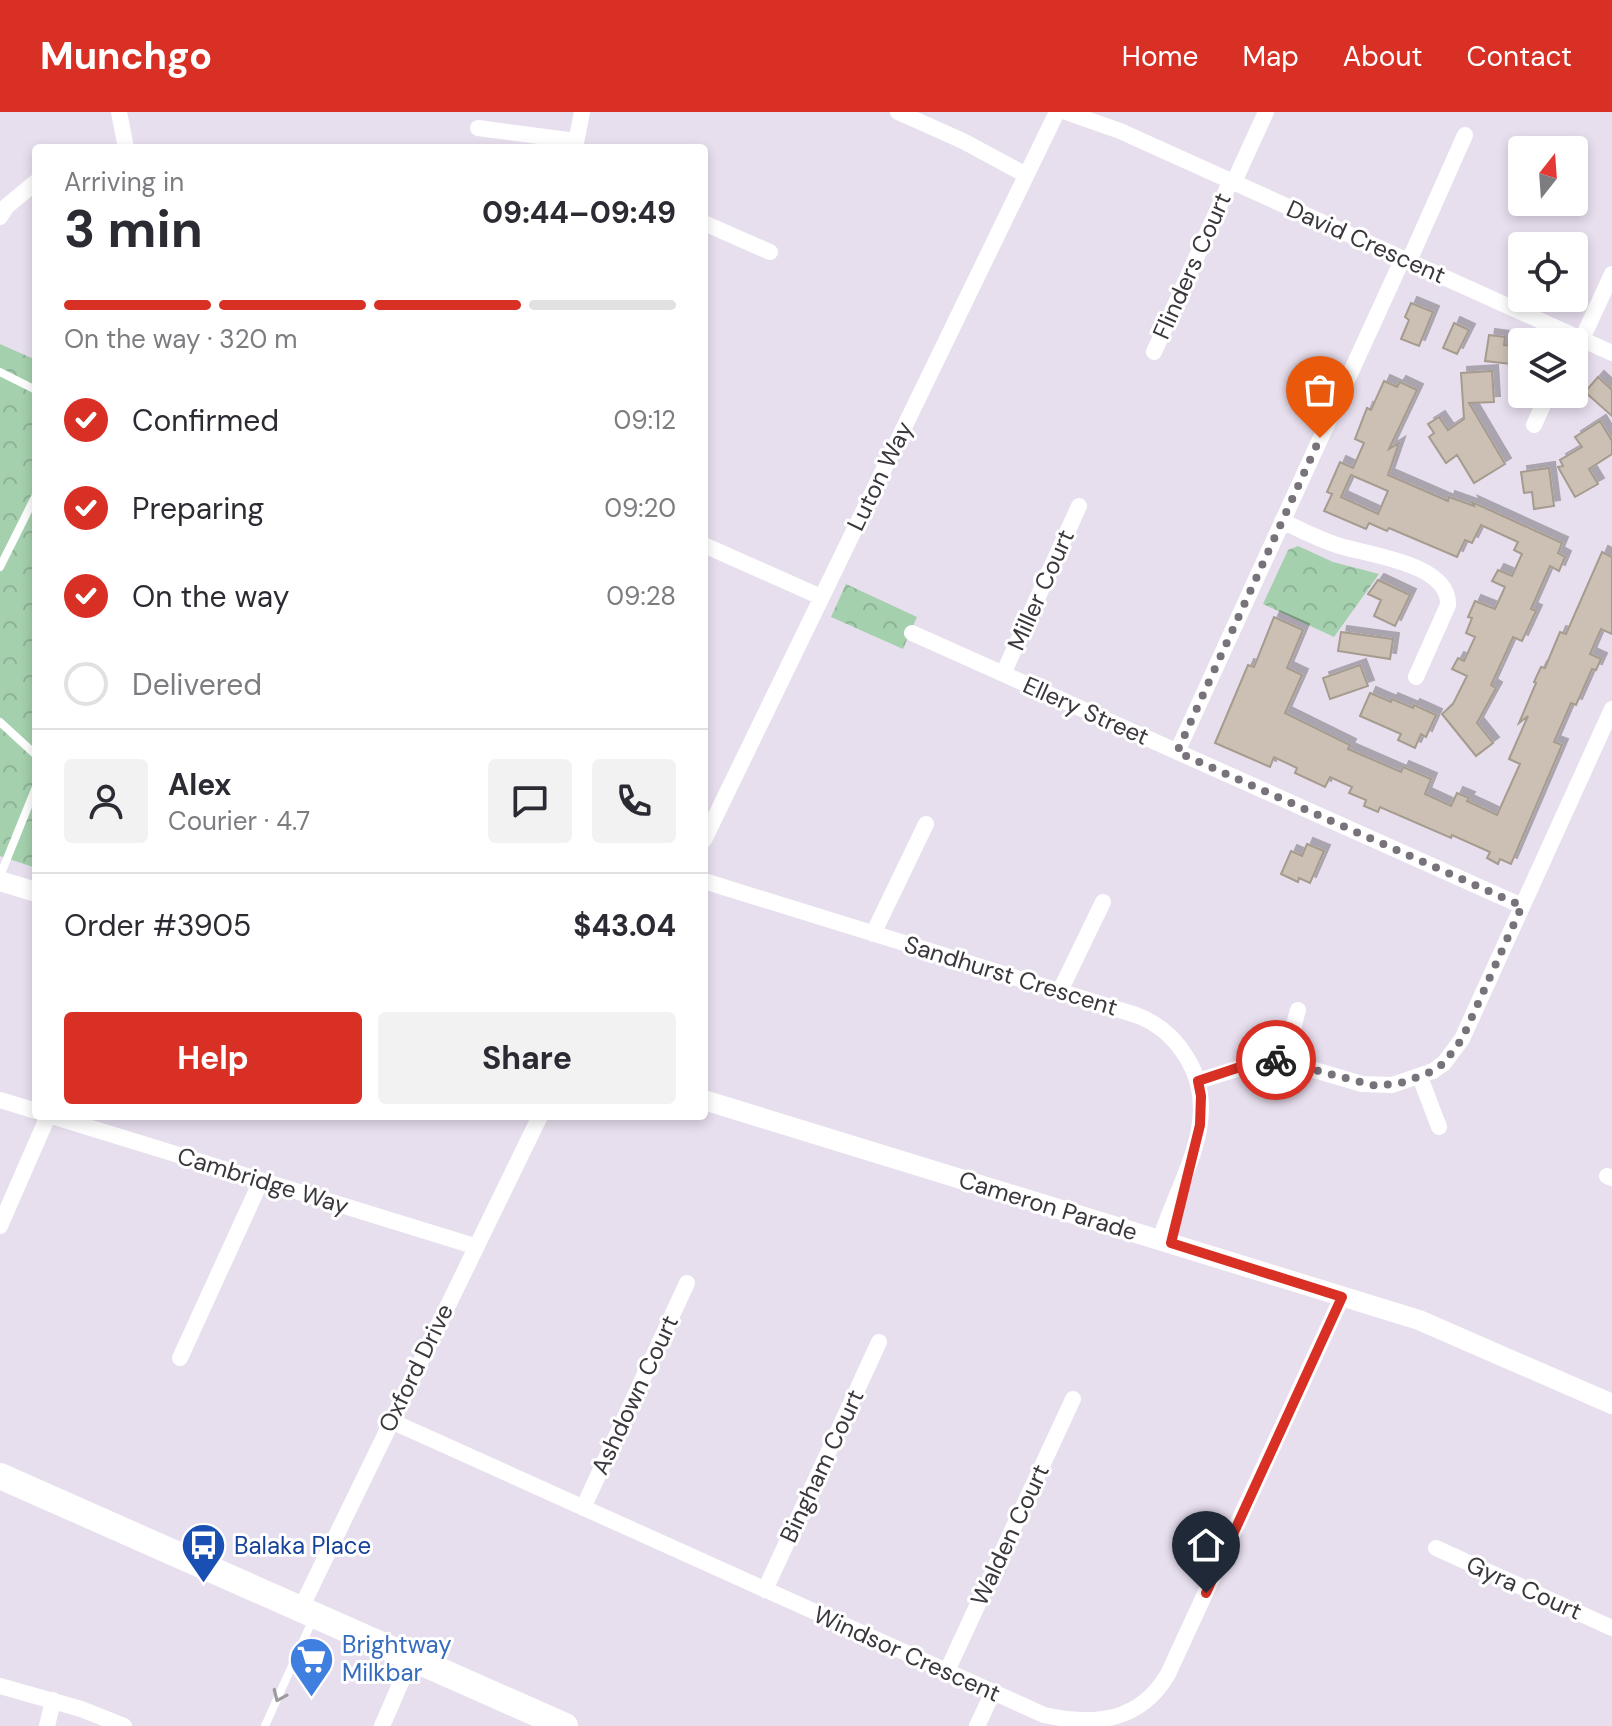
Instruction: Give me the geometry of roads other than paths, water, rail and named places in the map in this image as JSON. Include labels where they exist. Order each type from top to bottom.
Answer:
[{"type":"main road","points":[[0,1476],[565,1726]]},
{"type":"street","points":[[119,112],[120,144]]},
{"type":"street","points":[[478,128],[575,144],[582,112]]},
{"type":"street","points":[[898,112],[1028,170]]},
{"type":"street","name":"Luton Way","points":[[708,832],[1057,112]]},
{"type":"street","name":"David Crescent","points":[[1066,112],[1120,131],[1552,328]]},
{"type":"street","name":"David Crescent","points":[[1087,112],[1120,131]]},
{"type":"street","name":"Flinders Court","points":[[1154,352],[1266,112]]},
{"type":"street","points":[[1177,752],[1282,521],[1465,135]]},
{"type":"street","points":[[0,217],[7,206],[32,185]]},
{"type":"street","points":[[708,225],[770,252]]},
{"type":"street","points":[[1582,328],[1612,274]]},
{"type":"street","name":"David Crescent","points":[[1588,344],[1612,353]]},
{"type":"street","points":[[1534,425],[1542,408]]},
{"type":"street","name":"Miller Court","points":[[1003,674],[1079,506]]},
{"type":"street","points":[[1282,521],[1332,543],[1398,561],[1440,581],[1447,593],[1448,605],[1416,677]]},
{"type":"street","points":[[708,547],[821,597]]},
{"type":"street","name":"Ellery Street","points":[[912,633],[1522,906]]},
{"type":"street","points":[[1198,1081],[1258,1061],[1284,1061],[1376,1086],[1392,1085],[1420,1077],[1444,1063],[1462,1039],[1612,709]]},
{"type":"street","points":[[873,934],[926,824]]},
{"type":"street","points":[[0,879],[32,891]]},
{"type":"street","name":"Sandhurst Crescent","points":[[708,882],[1149,1020],[1182,1049],[1198,1081],[1201,1096],[1200,1125],[1166,1241]]},
{"type":"street","points":[[1060,991],[1103,902]]},
{"type":"street","points":[[1284,1061],[1298,1010]]},
{"type":"street","points":[[1420,1077],[1439,1127]]},
{"type":"street","points":[[0,1100],[32,1110]]},
{"type":"street","name":"Cameron Parade","points":[[708,1101],[1441,1328],[1612,1404]]},
{"type":"street","points":[[0,1226],[48,1120]]},
{"type":"street","name":"Cambridge Way","points":[[63,1120],[474,1246]]},
{"type":"street","name":"Oxford Drive","points":[[308,1611],[391,1421],[535,1120]]},
{"type":"street","points":[[180,1358],[261,1181]]},
{"type":"street","name":"Ashdown Court","points":[[583,1508],[687,1283]]},
{"type":"street","name":"Windsor Crescent","points":[[391,1421],[1060,1721],[1119,1722],[1148,1701],[1160,1689],[1168,1674],[1342,1297]]},
{"type":"street","name":"Bingham Court","points":[[765,1590],[879,1342]]},
{"type":"street","name":"Walden Court","points":[[947,1671],[1073,1399]]},
{"type":"street","name":"Gyra Court","points":[[1436,1548],[1612,1628]]},
{"type":"street","points":[[382,1726],[412,1657]]},
{"type":"street","points":[[5,1690],[53,1700],[124,1726]]},
{"type":"street","points":[[977,1726],[993,1692]]},
{"type":"street","points":[[47,1726],[53,1700]]},
{"type":"lane","points":[[0,372],[32,388]]},
{"type":"lane","points":[[0,567],[32,503]]},
{"type":"lane","points":[[0,722],[32,751]]},
{"type":"lane","points":[[0,879],[32,797]]},
{"type":"lane","points":[[265,1726],[308,1611]]},
{"type":"place","name":"Balaka Place","points":[[203,1585]]},
{"type":"place","name":"Brightway Milkbar","points":[[311,1698]]}]
